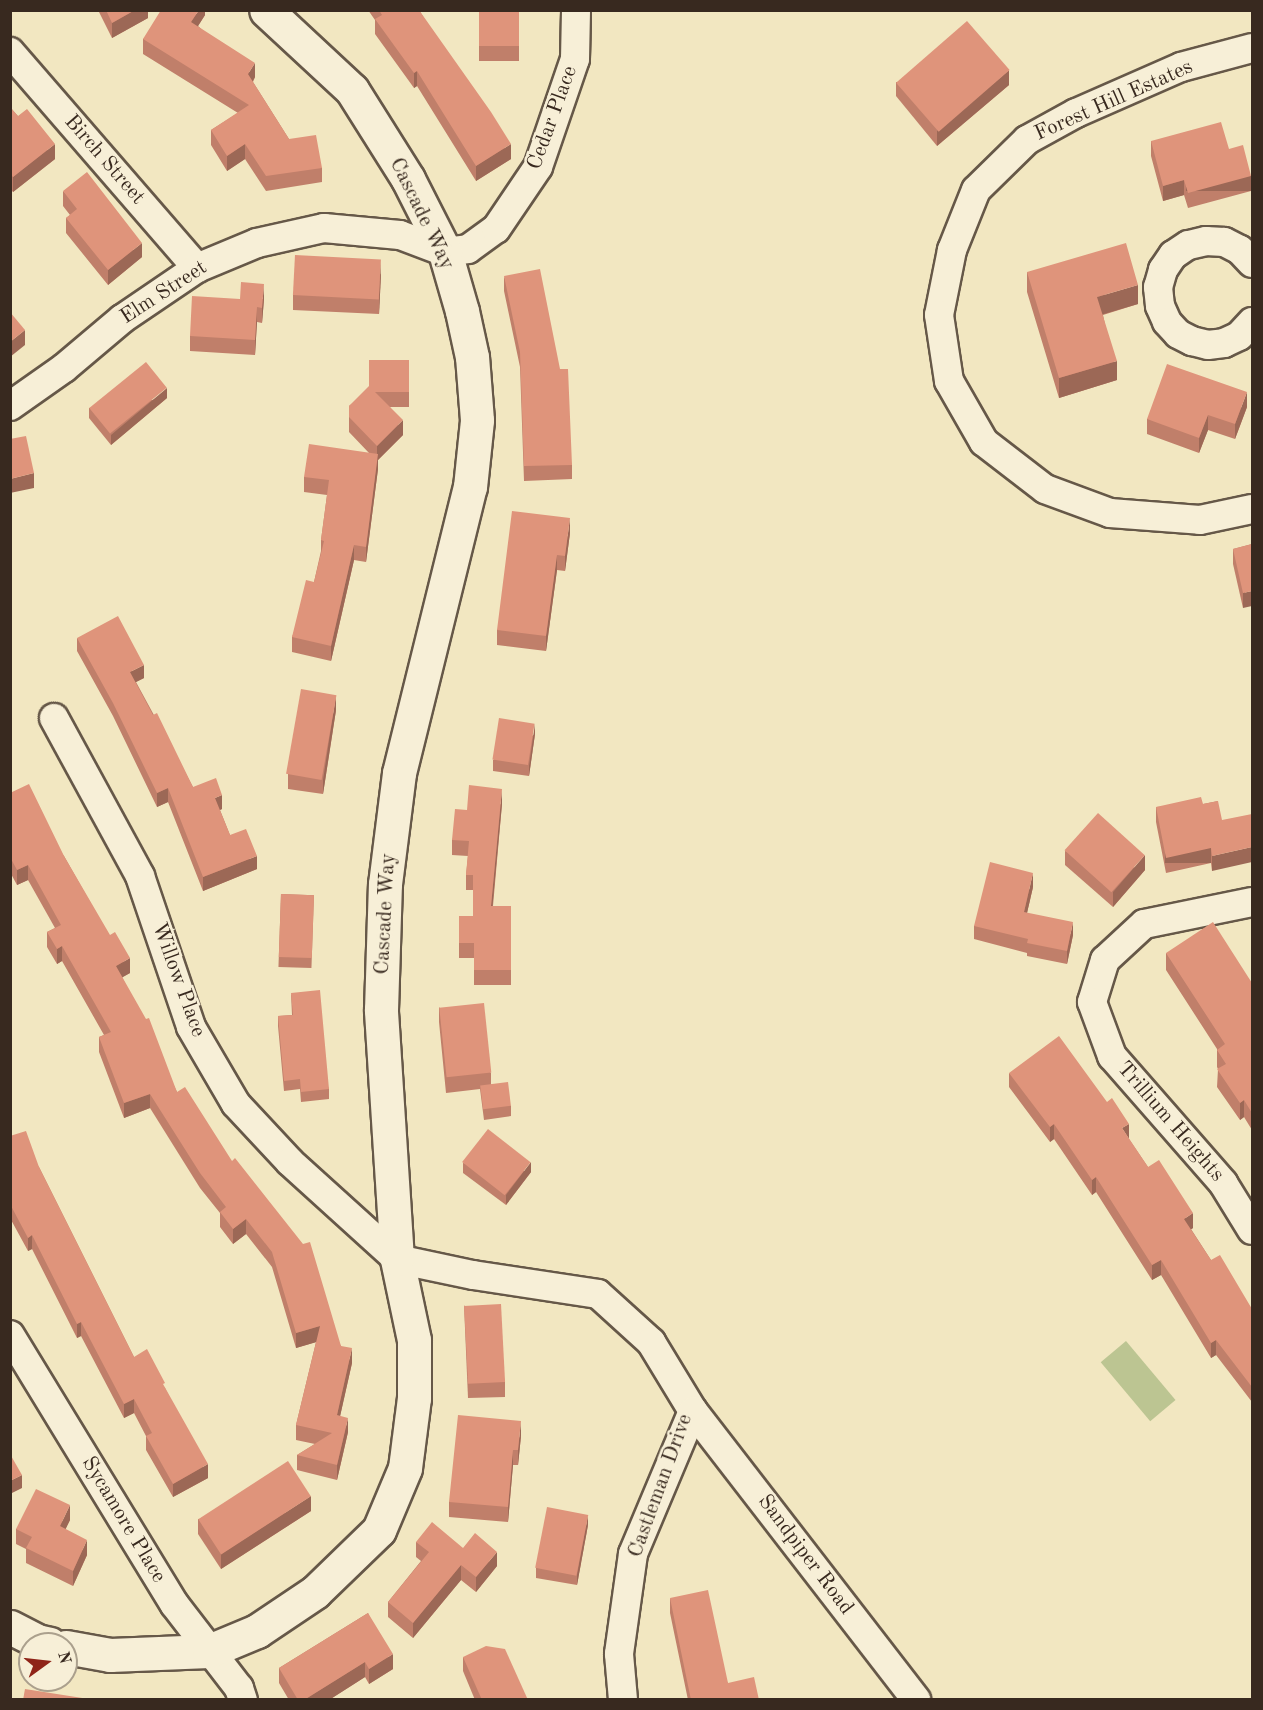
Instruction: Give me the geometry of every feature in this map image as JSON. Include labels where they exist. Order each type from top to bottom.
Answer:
[{"type":"street","name":"Cascade Way","points":[[78,1649],[110,1655],[209,1652],[257,1631],[315,1592],[379,1530],[405,1468],[414,1398],[414,1340],[397,1259],[381,1010],[385,884],[399,773],[453,563],[470,487],[477,420],[471,357],[462,311],[445,252],[408,179],[352,90],[266,10]]},
{"type":"street","name":"Cedar Place","points":[[445,252],[468,249],[496,229],[538,166],[575,59],[576,10]]},
{"type":"street","name":"Forest Hill Estates","points":[[1252,48],[1181,67],[1076,113],[1027,140],[976,190],[952,250],[939,315],[949,381],[984,442],[1045,489],[1110,513],[1200,520],[1252,509]]},
{"type":"street","name":"Birch Street","points":[[10,52],[197,268]]},
{"type":"street","name":"Elm Street","points":[[10,406],[64,368],[122,319],[197,268],[257,243],[324,228],[400,235],[445,252]]},
{"type":"street","points":[[1252,263],[1240,250],[1224,242],[1206,241],[1188,245],[1173,255],[1163,270],[1158,287],[1160,306],[1167,322],[1178,334],[1192,342],[1208,345],[1224,343],[1239,336],[1252,322]]},
{"type":"street","name":"Willow Place","points":[[54,718],[140,876],[191,1027],[236,1104],[290,1162],[397,1259]]},
{"type":"street","name":"Trillium Heights","points":[[1252,902],[1144,924],[1105,960],[1092,1002],[1112,1056],[1223,1183],[1252,1230]]},
{"type":"street","name":"Castleman Drive","points":[[397,1259],[473,1275],[598,1294],[651,1342],[693,1412],[633,1554],[618,1654],[623,1700]]},
{"type":"street","name":"Sycamore Place","points":[[10,1335],[175,1605],[239,1688],[243,1700]]},
{"type":"street","name":"Sandpiper Road","points":[[693,1412],[916,1700]]},
{"type":"green space","points":[[1126,1341],[1175,1400],[1150,1421],[1101,1362]]},
{"type":"building","points":[[106,10],[135,10],[112,23]]},
{"type":"building","points":[[161,10],[199,10],[191,22],[255,63],[248,74],[289,139],[316,135],[322,168],[266,176],[245,144],[227,156],[211,130],[249,105],[143,39]]},
{"type":"building","points":[[379,10],[419,10],[511,144],[476,166],[417,71],[414,73],[375,19],[382,15]]},
{"type":"building","points":[[479,10],[519,10],[519,46],[479,46]]},
{"type":"building","points":[[967,21],[1010,70],[939,132],[896,83]]},
{"type":"building","points":[[10,107],[18,116],[27,109],[55,144],[13,177],[10,174]]},
{"type":"building","points":[[1221,122],[1229,149],[1243,145],[1251,176],[1188,193],[1184,180],[1163,186],[1151,141]]},
{"type":"building","points":[[87,172],[142,243],[108,270],[66,218],[77,209],[63,191]]},
{"type":"building","points":[[1126,243],[1138,285],[1097,297],[1117,361],[1059,378],[1027,272]]},
{"type":"building","points":[[295,255],[381,260],[379,299],[293,295]]},
{"type":"building","points":[[540,269],[560,369],[568,369],[572,465],[524,466],[520,352],[504,276]]},
{"type":"building","points":[[241,282],[264,284],[262,308],[257,307],[255,340],[190,336],[192,296],[240,299]]},
{"type":"building","points":[[10,312],[25,330],[10,342]]},
{"type":"building","points":[[369,360],[409,360],[409,392],[375,392],[403,420],[377,446],[349,417],[349,406],[369,386]]},
{"type":"building","points":[[146,362],[167,388],[110,434],[89,408]]},
{"type":"building","points":[[1167,364],[1247,392],[1235,424],[1208,415],[1199,438],[1147,419]]},
{"type":"building","points":[[26,436],[34,473],[10,479],[10,439]]},
{"type":"building","points":[[309,444],[378,454],[366,547],[354,545],[331,646],[292,637],[306,580],[314,582],[324,541],[321,540],[329,480],[304,477]]},
{"type":"building","points":[[512,511],[570,518],[565,556],[557,555],[546,636],[497,630]]},
{"type":"building","points":[[1252,544],[1252,591],[1243,593],[1233,549]]},
{"type":"building","points":[[118,616],[144,665],[130,672],[153,715],[157,713],[193,787],[216,778],[222,795],[215,798],[230,835],[246,829],[257,856],[203,877],[168,788],[157,793],[113,703],[77,638]]},
{"type":"building","points":[[301,689],[336,695],[322,780],[286,774]]},
{"type":"building","points":[[499,718],[535,724],[528,765],[492,759]]},
{"type":"building","points":[[29,784],[64,856],[110,935],[115,932],[130,958],[116,966],[146,1019],[149,1018],[177,1092],[185,1087],[232,1161],[235,1158],[303,1244],[310,1242],[341,1346],[352,1348],[337,1415],[348,1418],[337,1465],[297,1455],[332,1433],[296,1425],[320,1326],[296,1333],[272,1252],[246,1219],[233,1229],[220,1212],[226,1207],[200,1173],[150,1094],[124,1103],[99,1037],[111,1032],[62,946],[57,949],[47,932],[61,925],[28,865],[17,870],[10,857],[10,793]]},
{"type":"building","points":[[469,785],[502,789],[491,906],[511,906],[511,970],[474,970],[474,943],[459,943],[459,916],[473,916],[473,875],[466,875],[469,841],[452,840],[455,809],[467,810]]},
{"type":"building","points":[[1201,797],[1203,804],[1218,801],[1222,820],[1252,814],[1252,847],[1212,856],[1211,848],[1166,858],[1156,807]]},
{"type":"building","points":[[1098,813],[1145,855],[1111,892],[1065,850]]},
{"type":"building","points":[[990,862],[1033,873],[1024,912],[1073,922],[1067,951],[1027,943],[1028,939],[974,926]]},
{"type":"building","points":[[281,894],[314,895],[312,958],[279,957]]},
{"type":"building","points":[[1213,922],[1252,983],[1252,1113],[1244,1100],[1240,1103],[1217,1069],[1226,1064],[1217,1050],[1225,1044],[1166,953]]},
{"type":"building","points":[[320,990],[329,1089],[301,1092],[300,1079],[284,1081],[278,1016],[293,1015],[291,993]]},
{"type":"building","points":[[484,1003],[491,1073],[447,1077],[439,1008]]},
{"type":"building","points":[[1059,1036],[1107,1102],[1112,1098],[1129,1124],[1122,1128],[1148,1167],[1159,1160],[1193,1213],[1184,1219],[1211,1260],[1220,1255],[1252,1309],[1252,1387],[1216,1340],[1211,1343],[1161,1260],[1152,1265],[1096,1177],[1092,1180],[1054,1124],[1050,1127],[1009,1073]]},
{"type":"building","points":[[508,1082],[511,1106],[483,1109],[480,1085]]},
{"type":"building","points":[[488,1129],[531,1162],[505,1195],[462,1162]]},
{"type":"building","points":[[26,1131],[39,1167],[134,1357],[147,1349],[165,1383],[163,1384],[208,1464],[173,1484],[146,1436],[152,1433],[134,1399],[124,1404],[81,1322],[77,1324],[32,1235],[28,1238],[10,1204],[10,1136]]},
{"type":"building","points":[[501,1304],[505,1382],[468,1384],[464,1306]]},
{"type":"building","points":[[458,1415],[521,1421],[518,1450],[513,1450],[508,1507],[449,1502]]},
{"type":"building","points":[[10,1454],[22,1475],[10,1481]]},
{"type":"building","points":[[288,1461],[311,1496],[221,1555],[198,1519]]},
{"type":"building","points":[[36,1489],[70,1505],[60,1526],[87,1540],[73,1571],[26,1548],[32,1537],[16,1529]]},
{"type":"building","points":[[547,1507],[588,1515],[576,1576],[535,1568]]},
{"type":"building","points":[[432,1522],[463,1548],[475,1533],[497,1552],[476,1577],[461,1565],[413,1623],[388,1602],[429,1552],[416,1542]]},
{"type":"building","points":[[708,1590],[728,1683],[754,1677],[759,1700],[691,1700],[670,1598]]},
{"type":"building","points":[[368,1613],[393,1654],[369,1669],[365,1662],[304,1700],[298,1700],[279,1668]]},
{"type":"building","points":[[486,1646],[505,1649],[528,1700],[482,1700],[463,1657]]},
{"type":"building","points":[[24,1692],[44,1692],[95,1700],[23,1700]]}]
